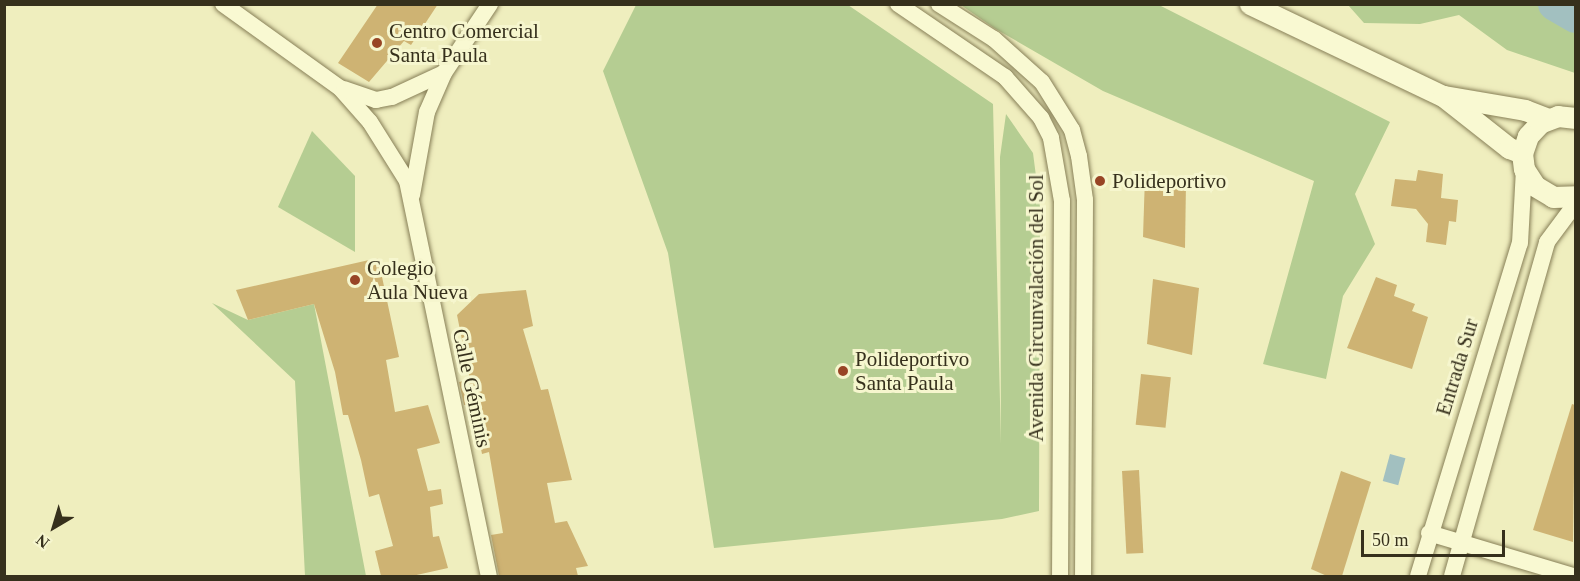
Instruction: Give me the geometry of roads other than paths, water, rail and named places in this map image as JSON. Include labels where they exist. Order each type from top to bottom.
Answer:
[{"type":"street","name":"Calle Géminis","points":[[223,4],[340,88],[392,153],[412,196],[415,231],[489,576]]},
{"type":"street","points":[[412,196],[427,112],[444,73],[490,4]]},
{"type":"street","name":"Avenida Circunvalación del Sol","points":[[898,4],[981,58],[1005,77],[1041,118],[1057,160],[1062,201],[1060,576]]},
{"type":"street","points":[[939,4],[994,39],[1020,60],[1060,106],[1079,156],[1085,200],[1083,576]]},
{"type":"street","points":[[1250,4],[1443,96],[1523,161],[1544,193],[1563,198],[1575,196]]},
{"type":"street","points":[[981,58],[994,39]]},
{"type":"street","points":[[340,88],[376,100],[392,97],[444,73]]},
{"type":"street","points":[[1443,96],[1525,110],[1548,119],[1575,118]]},
{"type":"street","points":[[1523,161],[1533,129],[1548,119]]},
{"type":"street","name":"Entrada Sur","points":[[1418,576],[1429,533],[1520,243],[1523,161]]},
{"type":"street","points":[[1452,576],[1547,242],[1575,203]]},
{"type":"street","points":[[1429,533],[1574,576]]},
{"type":"water","points":[[1390,454],[1405,458],[1398,485],[1383,481]]},
{"type":"waterway","points":[[1555,4],[1576,16]]},
{"type":"place","name":"Centro Comercial Santa Paula","points":[[377,43]]},
{"type":"place","name":"Polideportivo","points":[[1100,181]]},
{"type":"place","name":"Colegio Aula Nueva","points":[[355,280]]},
{"type":"place","name":"Polideportivo Santa Paula","points":[[843,371]]}]
